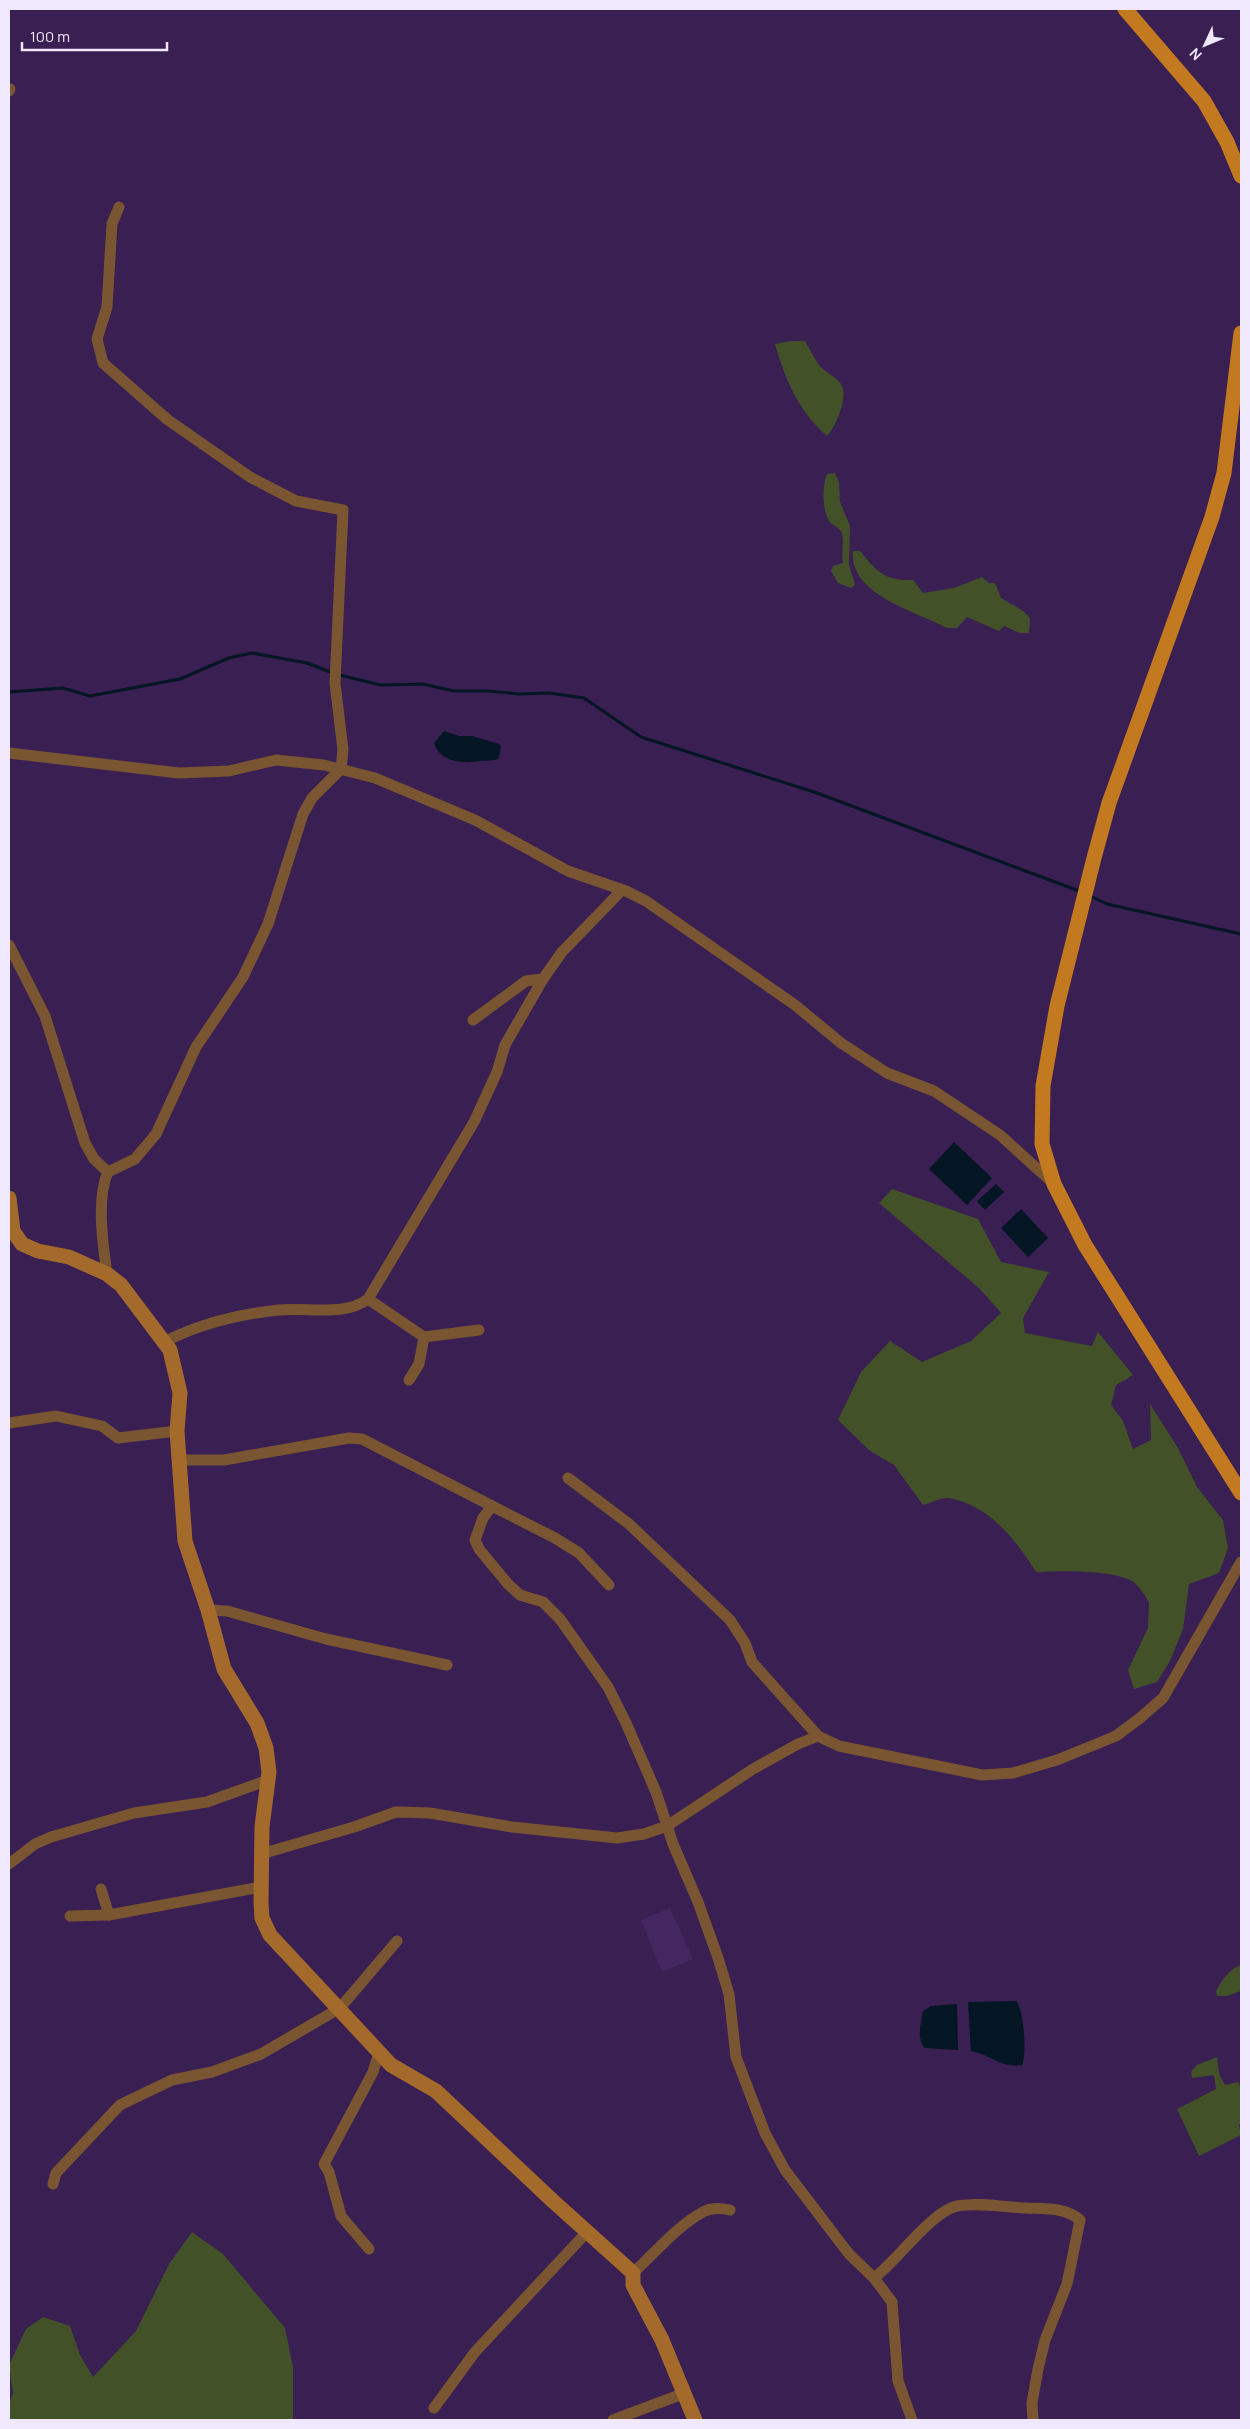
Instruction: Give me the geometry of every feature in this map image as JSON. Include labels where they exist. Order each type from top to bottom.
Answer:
[{"type":"main road","points":[[1125,9],[1204,101],[1227,142],[1241,176]]},
{"type":"main road","points":[[1241,332],[1222,482],[1212,517],[1109,803],[1080,910],[1057,1006],[1044,1086],[1042,1144],[1054,1184],[1085,1244],[1241,1493]]},
{"type":"street","points":[[108,1172],[135,1159],[156,1134],[196,1047],[242,977],[268,924],[303,814],[312,798],[341,769],[343,750],[335,683],[343,510],[296,501],[250,476],[168,420],[104,363],[98,339],[107,307],[112,224],[119,207]]},
{"type":"street","points":[[9,753],[179,774],[229,772],[276,760],[324,765],[374,778],[475,820],[568,871],[622,890],[646,901],[780,994],[841,1043],[887,1074],[934,1091],[1000,1134],[1054,1184]]},
{"type":"street","points":[[164,1342],[184,1332],[217,1321],[278,1310],[345,1309],[360,1305],[368,1299],[474,1122],[497,1072],[505,1045],[543,979],[562,952],[622,890]]},
{"type":"street","points":[[9,945],[45,1016],[85,1143],[94,1159],[108,1172]]},
{"type":"street","points":[[473,1020],[526,981],[543,979]]},
{"type":"street","points":[[107,1274],[103,1243],[103,1200],[108,1172]]},
{"type":"street","points":[[9,1198],[12,1231],[22,1244],[38,1251],[69,1257],[107,1274],[121,1285],[170,1350],[180,1393],[177,1431],[185,1541],[208,1610],[224,1669],[257,1723],[266,1748],[268,1780],[261,1854],[261,1887],[262,1918],[270,1935],[340,2008],[391,2065],[443,2096],[633,2273]]},
{"type":"street","points":[[368,1299],[424,1337],[479,1330]]},
{"type":"street","points":[[410,1380],[419,1364],[424,1337]]},
{"type":"street","points":[[9,1423],[56,1416],[102,1426],[118,1438],[177,1431]]},
{"type":"street","points":[[179,1460],[224,1460],[349,1438],[362,1439],[555,1538],[579,1553],[609,1585]]},
{"type":"street","points":[[568,1478],[629,1524],[730,1620],[745,1643],[752,1662],[818,1736],[839,1746],[982,1775],[1013,1773],[1057,1760],[1116,1736],[1162,1698],[1241,1562]]},
{"type":"street","points":[[492,1506],[483,1518],[475,1540],[479,1549],[508,1584],[520,1595],[544,1602],[576,1639],[608,1687],[626,1723],[698,1902],[729,1994],[736,2057],[765,2133],[785,2170],[849,2254],[874,2278],[892,2302],[898,2381],[912,2420]]},
{"type":"street","points":[[208,1610],[227,1611],[326,1639],[447,1665]]},
{"type":"street","points":[[261,1854],[354,1828],[396,1812],[430,1813],[512,1827],[617,1838],[644,1834],[667,1826],[753,1769],[798,1744],[818,1736]]},
{"type":"street","points":[[9,1854],[51,1837],[134,1813],[207,1802],[268,1780]]},
{"type":"street","points":[[9,1864],[34,1844]]},
{"type":"street","points":[[70,1916],[108,1916],[261,1887]]},
{"type":"street","points":[[101,1889],[108,1916]]},
{"type":"street","points":[[53,2184],[56,2173],[120,2105],[172,2080],[212,2072],[261,2054],[340,2008],[397,1941]]},
{"type":"street","points":[[369,2249],[341,2216],[329,2172],[324,2164],[373,2072],[379,2052]]},
{"type":"street","points":[[874,2278],[939,2215],[955,2206],[977,2205],[1054,2210],[1071,2212],[1080,2220],[1067,2284],[1045,2340],[1032,2403],[1032,2420]]},
{"type":"street","points":[[695,2420],[662,2340],[632,2285],[633,2273],[674,2234],[704,2211],[716,2208],[730,2210]]},
{"type":"street","points":[[434,2408],[475,2352],[587,2232]]},
{"type":"street","points":[[613,2420],[685,2393]]},
{"type":"shaded area","points":[[670,1908],[693,1959],[662,1972],[641,1920]]},
{"type":"green space","points":[[805,341],[819,365],[838,380],[842,386],[843,397],[840,412],[827,436],[800,405],[788,382],[775,344]]},
{"type":"green space","points":[[835,473],[839,482],[840,502],[850,526],[849,564],[855,585],[851,588],[838,583],[831,571],[833,566],[843,563],[841,531],[829,521],[824,504],[824,485],[827,474]]},
{"type":"green space","points":[[853,551],[860,551],[877,570],[888,577],[913,580],[923,593],[954,588],[982,577],[989,583],[995,583],[1001,598],[1023,611],[1030,618],[1029,633],[1020,633],[1004,626],[999,631],[967,617],[957,628],[947,628],[903,608],[887,600],[862,579],[855,566]]},
{"type":"green space","points":[[892,1189],[978,1219],[1001,1262],[1049,1272],[1023,1318],[1025,1333],[1092,1346],[1098,1332],[1133,1375],[1116,1385],[1111,1405],[1123,1421],[1133,1449],[1151,1440],[1150,1404],[1178,1448],[1197,1487],[1223,1520],[1228,1548],[1219,1573],[1189,1584],[1183,1629],[1170,1661],[1157,1682],[1134,1689],[1128,1670],[1148,1628],[1149,1602],[1135,1583],[1111,1574],[1072,1571],[1036,1572],[1010,1536],[989,1516],[977,1508],[949,1498],[923,1505],[894,1465],[869,1450],[838,1420],[861,1372],[890,1341],[922,1362],[971,1341],[1001,1313],[980,1289],[879,1203]]},
{"type":"green space","points":[[1241,1965],[1241,1991],[1227,1996],[1217,1996],[1216,1991],[1223,1979],[1229,1972]]},
{"type":"green space","points":[[1217,2057],[1219,2074],[1225,2085],[1238,2082],[1241,2088],[1241,2123],[1239,2125],[1241,2135],[1199,2156],[1177,2109],[1216,2089],[1214,2075],[1192,2078],[1191,2072],[1197,2065]]},
{"type":"green space","points":[[192,2232],[223,2254],[285,2328],[293,2367],[293,2420],[9,2420],[9,2404],[13,2393],[9,2365],[26,2329],[43,2317],[70,2326],[80,2355],[93,2377],[136,2331],[169,2264]]},
{"type":"water","points":[[444,731],[459,736],[472,736],[499,744],[501,746],[499,758],[460,762],[447,758],[441,754],[434,743]]},
{"type":"water","points":[[954,1142],[992,1178],[967,1205],[929,1169]]},
{"type":"water","points":[[996,1184],[1004,1192],[985,1210],[977,1201]]},
{"type":"water","points":[[1021,1209],[1048,1238],[1028,1257],[1001,1228]]},
{"type":"water","points":[[1016,2001],[1021,2013],[1024,2032],[1024,2060],[1022,2065],[1008,2065],[971,2051],[968,2002]]},
{"type":"water","points":[[957,2004],[958,2050],[925,2048],[920,2035],[923,2011],[931,2006]]},
{"type":"waterway","points":[[9,692],[63,688],[90,696],[180,679],[229,658],[252,653],[307,663],[333,673]]},
{"type":"waterway","points":[[339,675],[381,685],[423,684],[454,691],[488,691],[520,694],[549,693],[584,698],[641,737],[817,793],[1082,892]]},
{"type":"waterway","points":[[1090,896],[1107,904],[1241,934]]}]
